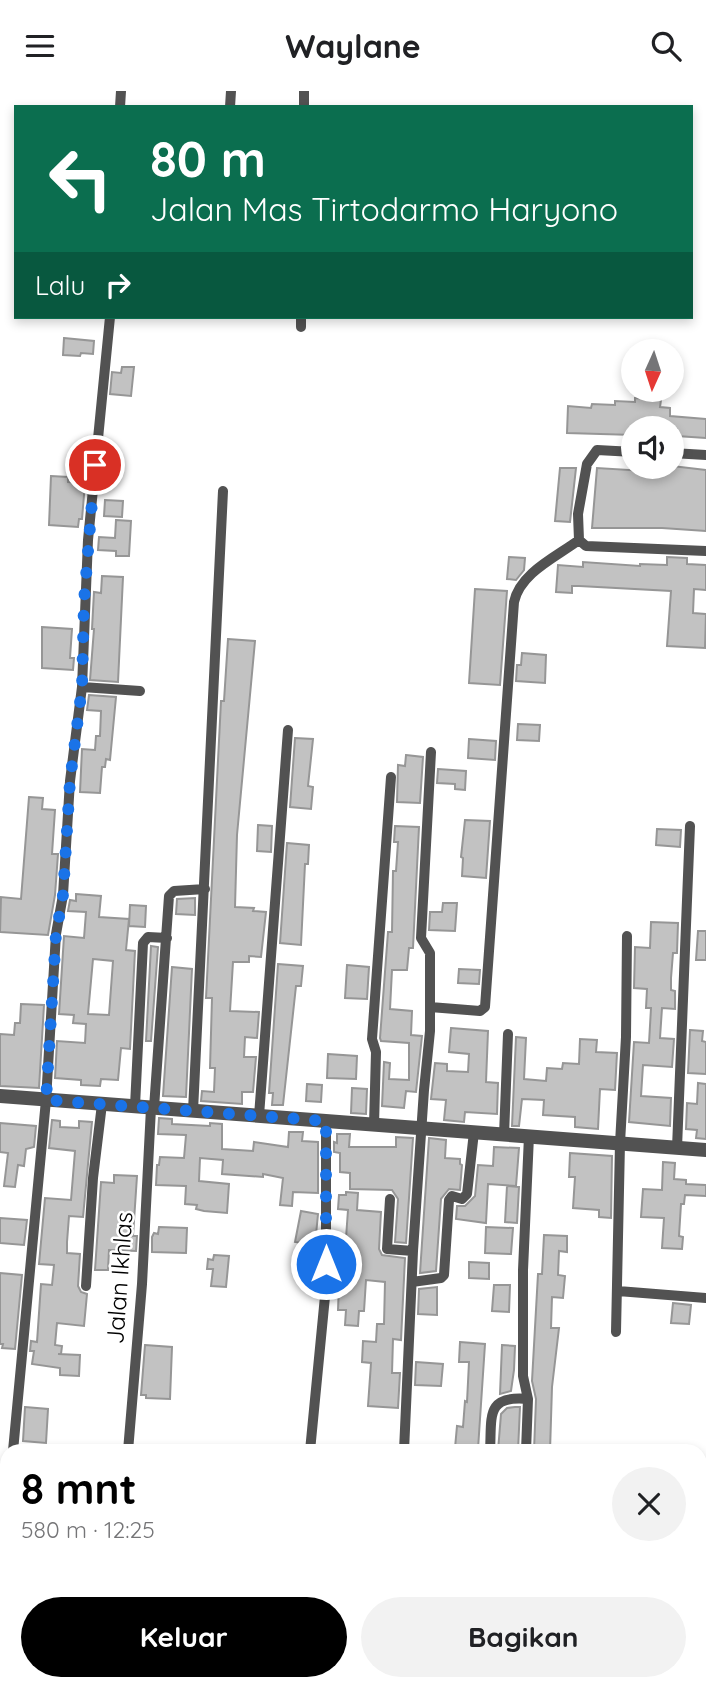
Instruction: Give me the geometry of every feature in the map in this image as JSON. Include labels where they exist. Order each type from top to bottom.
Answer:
[{"type":"street","points":[[14,1444],[46,1100],[56,934],[63,895],[70,781],[82,687],[88,540],[110,319]]},
{"type":"street","points":[[621,451],[597,450],[587,464],[578,514],[579,540],[586,546],[706,551]]},
{"type":"street","points":[[684,454],[706,455]]},
{"type":"street","points":[[193,1111],[223,491]]},
{"type":"street","points":[[429,1007],[480,1011],[485,1007],[514,602],[517,589],[528,576],[579,540]]},
{"type":"street","points":[[82,687],[140,691]]},
{"type":"street","points":[[259,1116],[288,730]]},
{"type":"street","points":[[404,1444],[413,1251],[430,1031],[430,953],[421,938],[431,752]]},
{"type":"street","points":[[374,1125],[376,1052],[372,1039],[391,777]]},
{"type":"street","points":[[677,1148],[690,826]]},
{"type":"street","name":"Jalan Ikhlas","points":[[129,1444],[169,896],[174,891],[205,889]]},
{"type":"street","points":[[616,1332],[627,936]]},
{"type":"street","points":[[135,1107],[143,943],[148,937],[167,938]]},
{"type":"street","points":[[504,1135],[508,1034]]},
{"type":"street","points":[[0,1096],[706,1150]]},
{"type":"street","points":[[86,1286],[93,1178],[102,1104]]},
{"type":"street","points":[[311,1444],[326,1286],[326,1121]]},
{"type":"street","points":[[412,1282],[441,1278],[444,1275],[444,1237],[449,1200],[452,1196],[462,1199],[467,1193],[474,1132]]},
{"type":"street","points":[[526,1444],[528,1399],[523,1376],[523,1270],[529,1136]]},
{"type":"street","points":[[390,1199],[387,1249],[413,1251]]},
{"type":"street","points":[[618,1291],[706,1298]]},
{"type":"street","points":[[491,1444],[496,1404],[502,1400],[528,1399]]},
{"type":"building","points":[[64,338],[94,341],[93,354],[63,355]]},
{"type":"building","points":[[122,367],[134,367],[131,396],[110,394],[112,372],[121,373]]},
{"type":"building","points":[[615,401],[661,403],[660,407],[670,408],[670,416],[621,416],[621,435],[567,433],[568,406],[591,408],[592,404],[615,405]]},
{"type":"building","points":[[684,417],[706,419],[706,438],[684,436]]},
{"type":"building","points":[[684,467],[706,470],[706,531],[592,528],[597,468],[621,470],[621,479],[684,479]]},
{"type":"building","points":[[560,468],[576,468],[570,522],[555,521]]},
{"type":"building","points":[[51,476],[68,477],[68,482],[85,483],[82,519],[79,519],[78,527],[49,525]]},
{"type":"building","points":[[105,500],[123,501],[122,517],[104,516]]},
{"type":"building","points":[[116,520],[131,521],[129,556],[116,556],[116,551],[98,550],[99,537],[115,538]]},
{"type":"building","points":[[509,557],[525,558],[524,570],[516,580],[507,579]]},
{"type":"building","points":[[667,557],[687,558],[687,564],[706,565],[706,590],[694,589],[693,613],[706,614],[705,648],[667,646],[671,591],[572,586],[572,593],[556,592],[558,565],[583,567],[583,562],[667,565]]},
{"type":"building","points":[[102,576],[123,577],[118,682],[90,680],[94,592],[101,593]]},
{"type":"building","points":[[475,589],[507,591],[500,685],[469,683]]},
{"type":"building","points":[[42,627],[72,629],[70,658],[74,658],[73,670],[42,668]]},
{"type":"building","points":[[228,639],[255,641],[237,835],[235,907],[266,912],[261,957],[249,956],[249,962],[233,962],[230,1011],[259,1012],[257,1038],[245,1037],[244,1057],[256,1057],[253,1092],[242,1092],[242,1104],[201,1101],[202,1091],[214,1092],[215,1068],[210,1068],[212,998],[206,998],[221,701],[224,701]]},
{"type":"building","points":[[522,653],[546,655],[545,683],[516,681],[517,665],[521,665]]},
{"type":"building","points":[[89,695],[116,697],[110,760],[106,759],[105,767],[102,767],[100,793],[80,792],[82,749],[95,750],[96,736],[100,736],[101,711],[87,710]]},
{"type":"building","points":[[518,724],[540,725],[539,741],[517,740]]},
{"type":"building","points":[[295,738],[313,739],[308,786],[313,787],[311,809],[290,807]]},
{"type":"building","points":[[469,739],[496,741],[495,760],[468,758]]},
{"type":"building","points":[[406,755],[423,757],[420,803],[397,802],[398,765],[405,766]]},
{"type":"building","points":[[438,769],[466,771],[465,790],[455,789],[455,784],[437,783]]},
{"type":"building","points":[[29,797],[43,798],[42,809],[55,810],[52,854],[58,854],[48,935],[0,932],[1,897],[21,899]]},
{"type":"building","points":[[465,820],[490,821],[486,878],[462,876]]},
{"type":"building","points":[[258,825],[272,826],[271,852],[257,851]]},
{"type":"building","points":[[395,826],[419,827],[413,948],[409,948],[407,970],[392,970],[390,1009],[412,1011],[411,1035],[422,1036],[416,1092],[406,1091],[404,1108],[382,1106],[384,1062],[390,1063],[389,1079],[409,1080],[409,1043],[381,1041],[380,1038],[388,932],[392,932],[393,871],[396,871],[398,842],[394,842]]},
{"type":"building","points":[[657,829],[681,830],[680,847],[656,845]]},
{"type":"building","points":[[287,843],[309,845],[308,864],[305,864],[301,945],[280,943]]},
{"type":"building","points":[[76,894],[101,896],[99,917],[129,919],[126,950],[135,951],[130,1049],[121,1048],[118,1080],[101,1079],[100,1086],[81,1085],[81,1080],[55,1078],[57,1041],[85,1043],[86,1024],[73,1023],[74,1015],[59,1014],[64,936],[84,938],[86,912],[68,911],[70,900],[76,901]],"holes":[[[93,959],[113,961],[109,1015],[88,1014]]]},
{"type":"building","points":[[195,898],[195,915],[176,914],[177,899]]},
{"type":"building","points":[[443,903],[457,903],[455,931],[429,930],[430,912],[442,912]]},
{"type":"building","points":[[130,905],[146,906],[145,927],[129,926]]},
{"type":"building","points":[[651,922],[678,923],[677,953],[673,953],[671,978],[671,990],[675,991],[675,1009],[662,1008],[660,1038],[674,1039],[672,1067],[643,1065],[641,1096],[671,1098],[670,1126],[629,1122],[634,1042],[649,1043],[651,1008],[646,1008],[647,989],[634,988],[635,947],[650,948]]},
{"type":"building","points":[[698,931],[706,931],[706,960],[696,960]]},
{"type":"building","points":[[151,946],[158,947],[151,1041],[146,1041]]},
{"type":"building","points":[[278,964],[303,966],[301,986],[296,986],[283,1105],[272,1105],[273,1093],[269,1093]]},
{"type":"building","points":[[347,965],[369,967],[367,999],[345,998]]},
{"type":"building","points":[[172,967],[192,969],[186,1097],[163,1096]]},
{"type":"building","points":[[459,969],[480,970],[479,984],[458,983]]},
{"type":"building","points":[[21,1004],[44,1005],[39,1088],[0,1086],[0,1034],[14,1035],[15,1023],[20,1023]]},
{"type":"building","points":[[451,1028],[488,1031],[486,1082],[498,1083],[497,1114],[465,1112],[464,1122],[444,1120],[446,1100],[431,1099],[435,1063],[447,1064],[447,1071],[468,1072],[469,1054],[449,1052]]},
{"type":"building","points":[[690,1030],[703,1031],[702,1041],[706,1042],[706,1074],[688,1073]]},
{"type":"building","points":[[516,1037],[526,1038],[524,1079],[546,1081],[547,1068],[562,1069],[563,1063],[579,1064],[580,1039],[597,1040],[596,1052],[617,1053],[615,1090],[600,1089],[598,1129],[575,1127],[575,1117],[543,1115],[544,1100],[522,1099],[519,1126],[512,1126]]},
{"type":"building","points":[[328,1054],[357,1056],[356,1079],[327,1078]]},
{"type":"building","points":[[698,1083],[706,1084],[706,1139],[696,1138],[697,1130],[686,1129],[687,1103],[697,1104]]},
{"type":"building","points":[[307,1084],[322,1085],[321,1102],[306,1101]]},
{"type":"building","points":[[352,1088],[367,1089],[366,1114],[351,1113]]},
{"type":"building","points":[[159,1118],[172,1119],[172,1124],[222,1124],[222,1149],[253,1151],[254,1142],[288,1147],[289,1132],[303,1132],[302,1141],[318,1142],[318,1193],[293,1192],[292,1206],[280,1205],[283,1178],[263,1174],[263,1177],[222,1174],[223,1160],[200,1158],[199,1181],[229,1184],[227,1213],[204,1211],[196,1209],[197,1205],[185,1204],[186,1186],[156,1185],[160,1157],[184,1158],[186,1135],[158,1134]]},
{"type":"building","points":[[52,1120],[60,1121],[60,1127],[79,1128],[79,1121],[92,1122],[83,1217],[69,1216],[67,1242],[67,1253],[80,1254],[78,1286],[81,1292],[87,1294],[84,1326],[57,1323],[55,1345],[62,1346],[61,1354],[58,1354],[80,1355],[79,1376],[60,1375],[60,1368],[32,1364],[34,1351],[30,1351],[31,1341],[37,1342],[41,1284],[52,1285],[54,1265],[39,1264],[45,1198],[71,1200],[75,1151],[49,1148]]},
{"type":"building","points":[[0,1123],[36,1126],[34,1147],[26,1149],[24,1166],[18,1165],[15,1187],[4,1186],[8,1153],[0,1152]]},
{"type":"building","points":[[337,1134],[350,1134],[349,1147],[396,1147],[396,1137],[413,1138],[406,1243],[395,1242],[398,1199],[392,1190],[350,1189],[350,1173],[340,1172],[340,1153],[334,1152]]},
{"type":"building","points":[[429,1138],[446,1140],[445,1158],[460,1159],[462,1165],[460,1190],[449,1189],[441,1199],[436,1271],[420,1273]]},
{"type":"building","points":[[494,1147],[519,1148],[516,1186],[488,1184],[486,1223],[456,1219],[457,1206],[465,1206],[475,1196],[478,1165],[493,1166]]},
{"type":"building","points":[[570,1153],[612,1156],[611,1218],[599,1217],[599,1210],[573,1208],[575,1177],[569,1177]]},
{"type":"building","points":[[663,1162],[675,1163],[674,1179],[686,1180],[686,1184],[706,1185],[706,1196],[685,1195],[684,1204],[681,1204],[679,1236],[683,1237],[682,1249],[662,1248],[664,1218],[641,1217],[643,1189],[662,1190]]},
{"type":"building","points":[[114,1175],[137,1176],[133,1236],[137,1236],[136,1251],[109,1250],[108,1270],[95,1270],[101,1182],[114,1183]]},
{"type":"building","points":[[507,1186],[519,1187],[517,1223],[505,1222]]},
{"type":"building","points":[[346,1192],[358,1193],[357,1210],[381,1212],[379,1249],[382,1255],[405,1258],[401,1340],[393,1339],[392,1373],[400,1373],[398,1408],[368,1406],[371,1363],[362,1362],[363,1341],[376,1342],[377,1324],[384,1324],[385,1282],[366,1280],[364,1311],[359,1311],[358,1326],[345,1325],[346,1310],[338,1310],[339,1284],[343,1285],[344,1263],[334,1263],[334,1251],[345,1252],[348,1210],[338,1209],[339,1195],[346,1195]]},
{"type":"building","points":[[301,1211],[318,1214],[315,1245],[295,1242]]},
{"type":"building","points":[[0,1218],[27,1220],[24,1245],[0,1243]]},
{"type":"building","points":[[159,1227],[187,1228],[186,1253],[152,1252],[152,1237],[154,1233],[158,1234]]},
{"type":"building","points":[[486,1227],[513,1228],[511,1254],[485,1253]]},
{"type":"building","points":[[544,1235],[567,1236],[567,1252],[559,1251],[558,1275],[565,1276],[563,1298],[552,1297],[551,1328],[559,1328],[552,1387],[550,1444],[534,1444],[536,1399],[532,1381],[538,1274],[542,1274]]},
{"type":"building","points":[[214,1255],[229,1256],[226,1287],[211,1286],[213,1269],[207,1269],[208,1259],[213,1260]]},
{"type":"building","points":[[469,1262],[489,1263],[489,1279],[469,1278]]},
{"type":"building","points":[[0,1273],[22,1275],[15,1349],[2,1348],[3,1344],[0,1344]]},
{"type":"building","points":[[494,1285],[510,1285],[509,1312],[492,1311]]},
{"type":"building","points":[[437,1287],[437,1315],[418,1314],[419,1289]]},
{"type":"building","points":[[673,1303],[691,1305],[689,1324],[671,1323]]},
{"type":"building","points":[[460,1342],[485,1344],[478,1444],[455,1444],[457,1426],[463,1427],[469,1362],[459,1362]]},
{"type":"building","points":[[145,1345],[172,1347],[170,1399],[146,1398],[146,1395],[141,1395]]},
{"type":"building","points":[[502,1345],[515,1346],[511,1391],[500,1394]]},
{"type":"building","points":[[416,1362],[443,1364],[441,1386],[415,1385]]},
{"type":"building","points":[[25,1407],[48,1409],[46,1443],[23,1441]]},
{"type":"building","points":[[520,1407],[518,1444],[499,1444],[501,1414],[507,1408]]},
{"type":"route","points":[[95,465],[84,601],[82,687],[70,781],[63,895],[56,934],[46,1100],[326,1121],[326,1264]]}]
